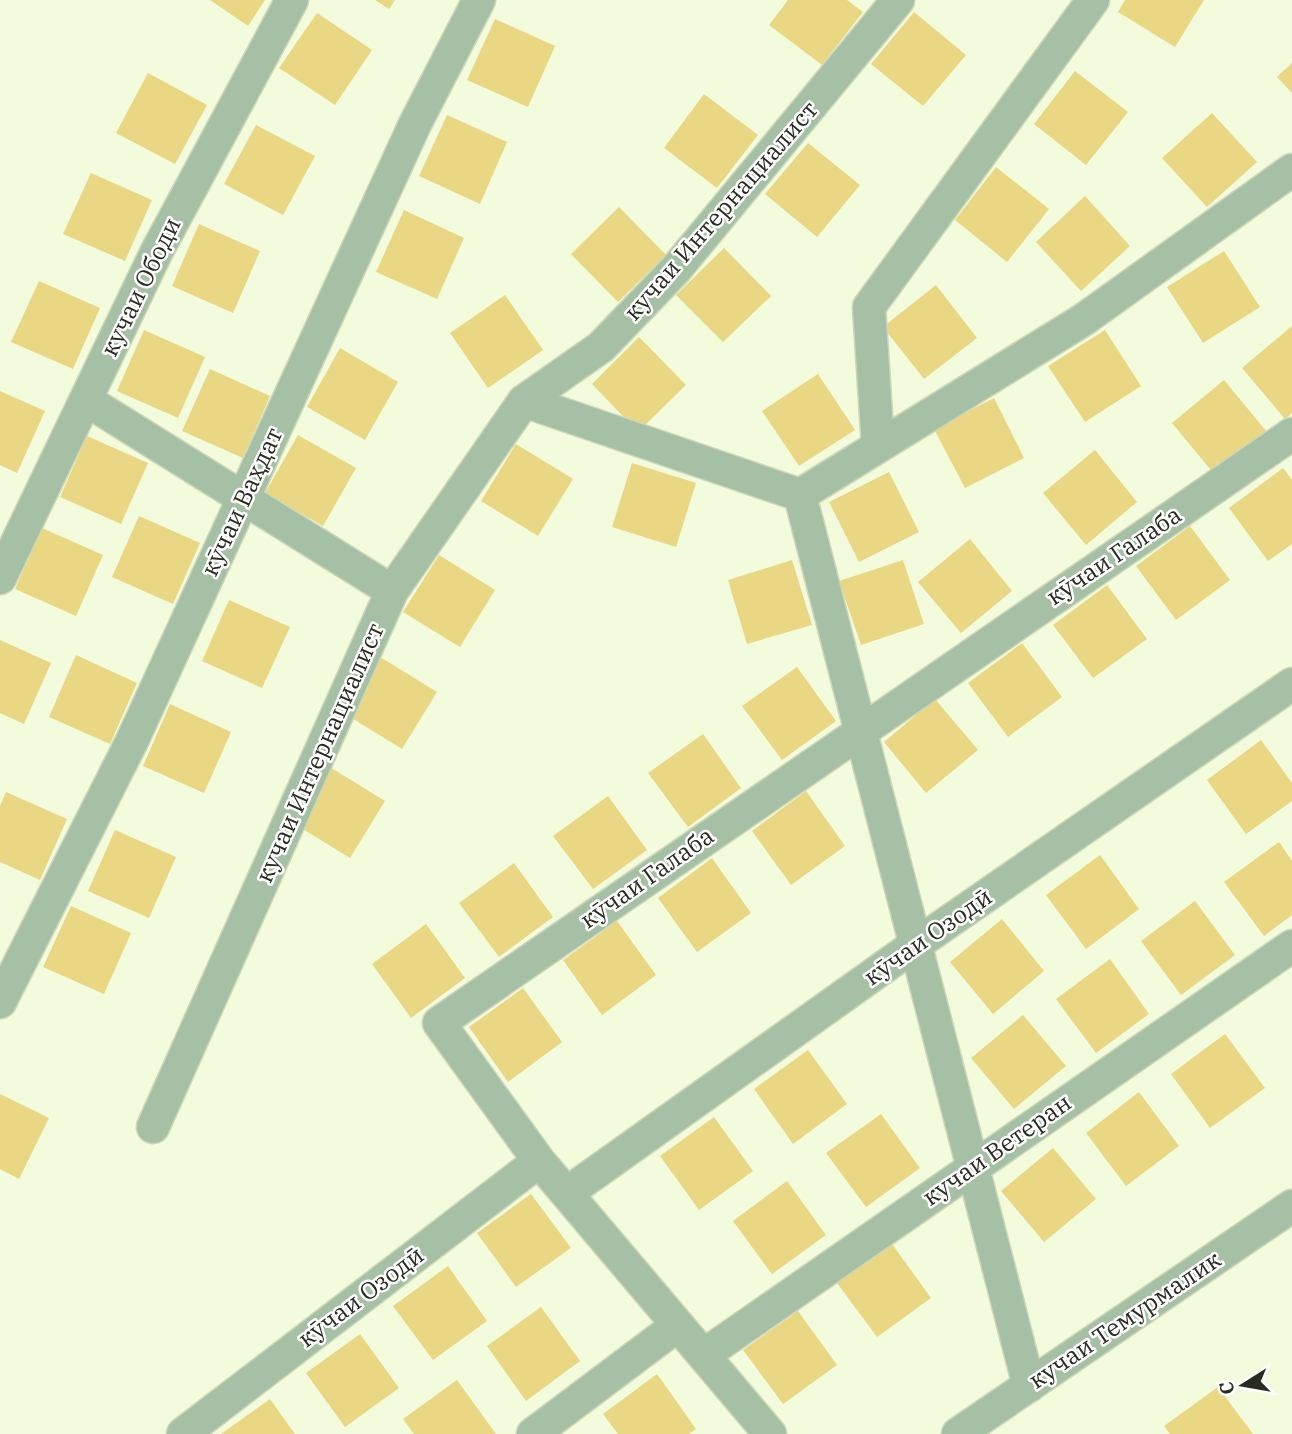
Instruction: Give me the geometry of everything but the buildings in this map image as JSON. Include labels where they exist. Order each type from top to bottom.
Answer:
[{"type":"street","name":"кучаи Ободи","points":[[0,578],[157,251],[292,0]]},
{"type":"street","name":"кӯчаи Ваҳдат","points":[[0,1002],[132,741],[415,124],[479,0]]},
{"type":"street","name":"кучаи Интернациалист","points":[[153,1127],[392,591],[524,401],[601,347],[676,269],[774,155],[898,0]]},
{"type":"street","points":[[878,446],[869,307],[1093,0]]},
{"type":"street","points":[[800,495],[1083,320],[1292,170]]},
{"type":"street","points":[[86,400],[242,500],[392,591]]},
{"type":"street","points":[[524,401],[800,495]]},
{"type":"street","name":"кӯчаи Галаба","points":[[770,1434],[539,1161],[439,1023],[1292,434]]},
{"type":"street","points":[[800,495],[1029,1386]]},
{"type":"street","name":"кӯчаи Озодӣ","points":[[567,1193],[915,945],[1292,684]]},
{"type":"street","name":"кучаи Ветеран","points":[[704,1355],[1292,946]]},
{"type":"street","name":"кӯчаи Озодӣ","points":[[183,1434],[539,1161]]},
{"type":"street","name":"кучаи Темурмалик","points":[[958,1434],[993,1424],[1029,1386],[1292,1206]]},
{"type":"street","points":[[533,1434],[678,1325]]}]
